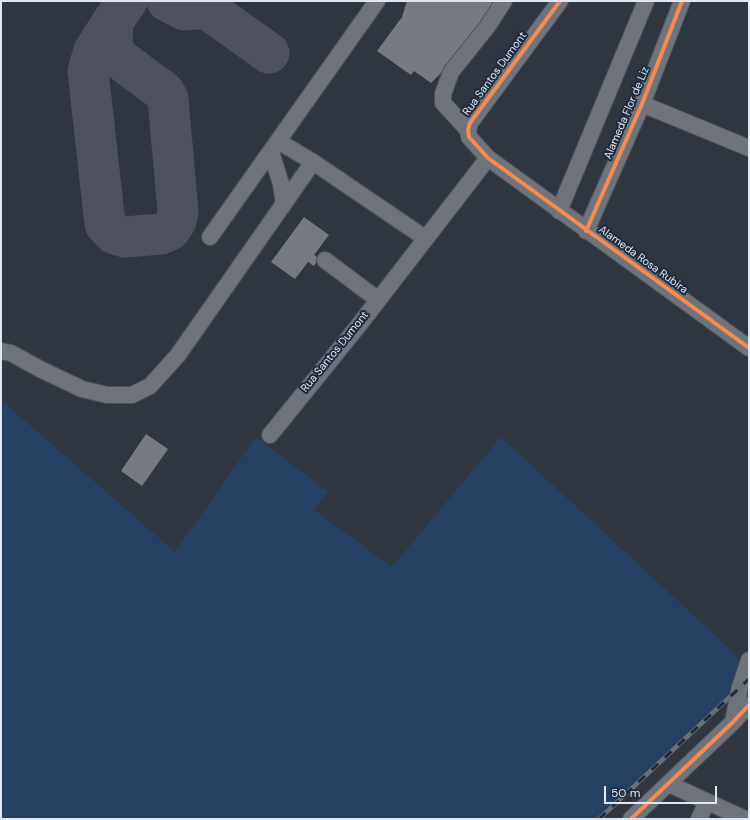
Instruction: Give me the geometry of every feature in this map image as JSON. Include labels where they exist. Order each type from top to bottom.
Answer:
[{"type":"street","points":[[210,237],[377,1]]},
{"type":"street","points":[[468,130],[443,103],[442,94],[451,72],[487,27],[504,1]]},
{"type":"street","name":"Rua Santos Dumont","points":[[270,435],[488,158],[469,138],[468,130],[470,122],[560,1]]},
{"type":"street","points":[[559,210],[646,1]]},
{"type":"street","name":"Alameda Flor de Liz","points":[[586,231],[642,104],[682,1]]},
{"type":"street","points":[[642,104],[749,148]]},
{"type":"street","points":[[275,147],[313,162],[425,238]]},
{"type":"street","points":[[275,147],[284,204]]},
{"type":"street","name":"Alameda Rosa Rubira","points":[[488,158],[586,231],[749,348]]},
{"type":"street","points":[[1,351],[11,353],[82,389],[107,395],[132,394],[150,386],[178,354],[313,162]]},
{"type":"street","points":[[325,260],[377,299]]},
{"type":"street","points":[[732,723],[740,687],[749,660]]},
{"type":"street","points":[[631,819],[669,784],[749,705]]},
{"type":"street","points":[[669,784],[745,819]]},
{"type":"street","points":[[700,819],[708,802]]},
{"type":"shaded area","points":[[1,400],[175,552],[256,437],[328,492],[314,510],[392,567],[501,437],[734,653],[746,667],[740,687],[599,819],[1,819]]},
{"type":"building","points":[[407,1],[499,1],[458,56],[431,83],[414,71],[411,75],[377,51],[402,17]]},
{"type":"building","points":[[304,217],[329,235],[314,255],[319,258],[314,266],[308,262],[295,279],[271,262]]},
{"type":"building","points":[[146,434],[168,449],[142,486],[121,471]]},
{"type":"taxiway","points":[[113,21],[112,46],[117,57],[164,92],[168,99],[178,212],[176,221],[170,230],[161,234],[125,237],[113,233],[105,224],[88,71],[94,51],[113,21],[127,1]]},
{"type":"taxiway","points":[[167,1],[184,10],[206,8]]},
{"type":"taxiway","points":[[204,1],[206,8],[269,53]]},
{"type":"railway","points":[[599,819],[749,679]]},
{"type":"cycle path","points":[[560,1],[470,123],[468,130],[469,137],[488,158],[749,348]]},
{"type":"cycle path","points":[[586,231],[642,104],[682,1]]},
{"type":"cycle path","points":[[631,819],[749,705]]}]
